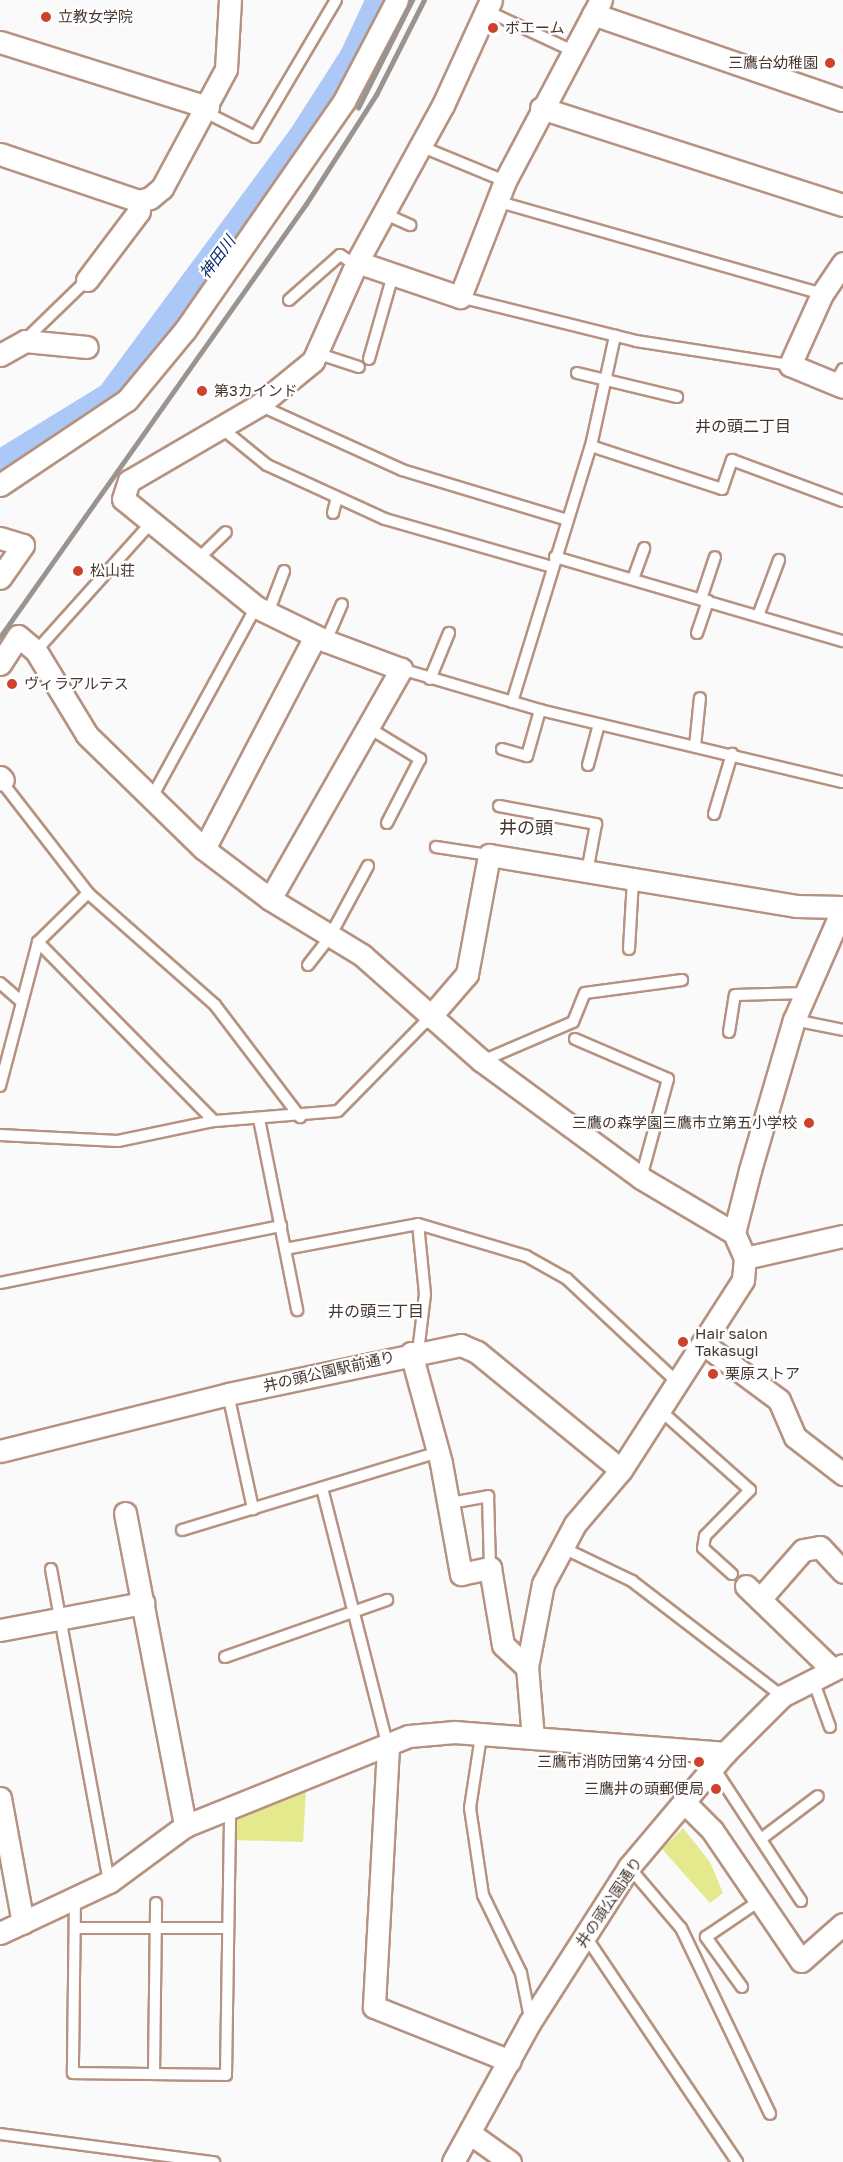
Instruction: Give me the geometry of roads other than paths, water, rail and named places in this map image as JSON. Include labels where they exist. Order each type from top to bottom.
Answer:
[{"type":"street","points":[[0,154],[139,201],[162,188],[207,109],[226,69],[230,0]]},
{"type":"street","points":[[0,485],[127,400],[185,330],[344,101],[397,0]]},
{"type":"street","points":[[270,899],[401,669],[321,639],[262,610],[150,524],[123,499],[129,481],[218,425],[259,405],[301,374],[316,353],[357,263],[420,146],[489,5]]},
{"type":"street","points":[[357,263],[460,297],[505,181],[541,108],[597,7],[843,100]]},
{"type":"street","points":[[0,42],[207,109]]},
{"type":"street","points":[[541,108],[843,205]]},
{"type":"street","points":[[87,280],[139,211],[139,201]]},
{"type":"street","points":[[840,380],[790,365],[822,294],[843,264]]},
{"type":"street","points":[[0,355],[25,341],[87,348]]},
{"type":"street","points":[[0,538],[23,545],[0,578]]},
{"type":"street","points":[[0,664],[18,636],[36,651],[87,735],[204,849],[270,899],[330,938],[362,955],[430,1017],[482,1060],[641,1178],[734,1233],[745,1258],[743,1280],[705,1345],[621,1470],[561,1547],[537,1605],[527,1667],[533,1738]]},
{"type":"street","points":[[204,849],[321,639]]},
{"type":"street","points":[[430,1017],[467,974],[489,855],[842,915],[794,1020],[734,1233]]},
{"type":"street","points":[[745,1258],[843,1236]]},
{"type":"street","name":"井の頭公園駅前通り","points":[[0,1451],[228,1394],[414,1352],[461,1345],[477,1352],[621,1470]]},
{"type":"street","points":[[705,1345],[779,1400],[795,1437],[843,1474]]},
{"type":"street","points":[[414,1352],[435,1453],[450,1503],[461,1574],[490,1568],[503,1645],[527,1667]]},
{"type":"street","points":[[125,1513],[185,1826]]},
{"type":"street","points":[[837,1667],[746,1586],[804,1550],[820,1548],[843,1572]]},
{"type":"street","points":[[0,1630],[143,1603]]},
{"type":"street","name":"井の頭公園通り","points":[[453,2162],[471,2134],[530,2022],[629,1867],[719,1760],[782,1696],[812,1677],[837,1667]]},
{"type":"street","points":[[0,1933],[109,1882],[185,1826],[230,1812],[409,1736],[533,1738],[719,1760]]},
{"type":"street","points":[[388,1746],[374,2007],[510,2061]]},
{"type":"street","points":[[0,1798],[2,1820],[23,1923]]},
{"type":"street","points":[[685,1803],[712,1830],[801,1961],[843,1924]]},
{"type":"street","points":[[471,2134],[510,2162]]},
{"type":"lane","points":[[207,109],[255,137],[334,1]]},
{"type":"lane","points":[[489,5],[573,51]]},
{"type":"lane","points":[[420,146],[505,181]]},
{"type":"lane","points":[[496,201],[822,294]]},
{"type":"lane","points":[[383,213],[410,225]]},
{"type":"lane","points":[[289,300],[340,255],[357,263]]},
{"type":"lane","points":[[369,358],[393,275]]},
{"type":"lane","points":[[25,341],[87,280]]},
{"type":"lane","points":[[460,297],[615,336],[790,365]]},
{"type":"lane","points":[[512,702],[591,446],[615,336]]},
{"type":"lane","points":[[316,353],[359,367]]},
{"type":"lane","points":[[577,373],[604,382],[677,397]]},
{"type":"lane","points":[[259,405],[402,470],[568,520]]},
{"type":"lane","points":[[218,425],[267,465],[385,519],[554,562],[633,579],[843,640]]},
{"type":"lane","points":[[591,446],[722,489],[732,460],[843,501]]},
{"type":"lane","points":[[333,513],[338,497]]},
{"type":"lane","points":[[36,651],[150,524]]},
{"type":"lane","points":[[196,560],[226,532]]},
{"type":"lane","points":[[633,579],[644,548]]},
{"type":"lane","points":[[697,633],[715,557]]},
{"type":"lane","points":[[758,616],[779,560]]},
{"type":"lane","points":[[152,797],[284,571]]},
{"type":"lane","points":[[321,639],[342,604]]},
{"type":"lane","points":[[430,679],[448,633]]},
{"type":"lane","points":[[401,669],[540,710],[843,782]]},
{"type":"lane","points":[[695,746],[700,698]]},
{"type":"lane","points":[[502,749],[527,756],[540,710]]},
{"type":"lane","points":[[588,765],[599,724]]},
{"type":"lane","points":[[369,728],[420,759],[387,823]]},
{"type":"lane","points":[[714,814],[732,754]]},
{"type":"lane","points":[[1,780],[88,893],[215,1005],[300,1117]]},
{"type":"lane","points":[[499,806],[596,824],[587,872]]},
{"type":"lane","points":[[436,847],[489,855]]},
{"type":"lane","points":[[308,965],[330,938],[368,866]]},
{"type":"lane","points":[[629,949],[633,880]]},
{"type":"lane","points":[[0,1086],[38,942],[88,893]]},
{"type":"lane","points":[[38,942],[213,1121]]},
{"type":"lane","points":[[482,1060],[573,1022],[585,993],[682,980]]},
{"type":"lane","points":[[0,983],[21,1001]]},
{"type":"lane","points":[[729,1032],[735,995],[805,993]]},
{"type":"lane","points":[[0,1135],[118,1141],[213,1121],[300,1117],[338,1111],[355,1098],[430,1017]]},
{"type":"lane","points":[[794,1020],[843,1030]]},
{"type":"lane","points":[[575,1039],[668,1079],[641,1178]]},
{"type":"lane","points":[[259,1119],[297,1310]]},
{"type":"lane","points":[[285,1249],[418,1224],[525,1256],[567,1280],[678,1383]]},
{"type":"lane","points":[[414,1352],[425,1294],[418,1224]]},
{"type":"lane","points":[[0,1283],[280,1226]]},
{"type":"lane","points":[[228,1394],[253,1509]]},
{"type":"lane","points":[[661,1410],[750,1490],[705,1536],[703,1548],[746,1586]]},
{"type":"lane","points":[[182,1530],[435,1453]]},
{"type":"lane","points":[[322,1488],[388,1746]]},
{"type":"lane","points":[[450,1503],[488,1496],[490,1568]]},
{"type":"lane","points":[[561,1547],[632,1581],[782,1696]]},
{"type":"lane","points":[[51,1569],[109,1882]]},
{"type":"lane","points":[[225,1658],[387,1600]]},
{"type":"lane","points":[[812,1677],[830,1727]]},
{"type":"lane","points":[[481,1736],[470,1808],[483,1895],[521,1973],[530,2022]]},
{"type":"lane","points":[[719,1760],[761,1839],[801,1901]]},
{"type":"lane","points":[[761,1839],[818,1796]]},
{"type":"lane","points":[[75,1898],[73,2073],[226,2075],[230,1812]]},
{"type":"lane","points":[[629,1867],[681,1928],[770,2114]]},
{"type":"lane","points":[[742,1987],[706,1937],[759,1901]]},
{"type":"lane","points":[[154,2074],[156,1903]]},
{"type":"lane","points":[[75,1928],[228,1928]]},
{"type":"lane","points":[[586,1937],[737,2162]]},
{"type":"lane","points":[[0,2134],[214,2162]]},
{"type":"waterway","name":"神田川","points":[[0,465],[111,397],[302,139],[354,58],[381,0]]},
{"type":"railway","points":[[358,108],[412,0]]},
{"type":"railway","points":[[0,637],[306,204],[376,95],[424,0]]},
{"type":"place","name":"立教女学院","points":[[46,17]]},
{"type":"place","name":"ボエーム","points":[[493,28]]},
{"type":"place","name":"三鷹台幼稚園","points":[[830,63]]},
{"type":"place","name":"第3カインド","points":[[202,391]]},
{"type":"place","name":"松山荘","points":[[78,571]]},
{"type":"place","name":"ヴィラアルテス","points":[[12,684]]},
{"type":"place","name":"三鷹の森学園三鷹市立第五小学校","points":[[809,1123]]},
{"type":"place","name":"Hair salon Takasugi","points":[[683,1342]]},
{"type":"place","name":"栗原ストア","points":[[713,1374]]},
{"type":"place","name":"三鷹市消防団第４分団","points":[[699,1762]]},
{"type":"place","name":"三鷹井の頭郵便局","points":[[716,1789]]},
{"type":"district","name":"井の頭二丁目","points":[[743,426]]},
{"type":"district","name":"井の頭","points":[[526,827]]},
{"type":"district","name":"井の頭三丁目","points":[[376,1311]]}]
